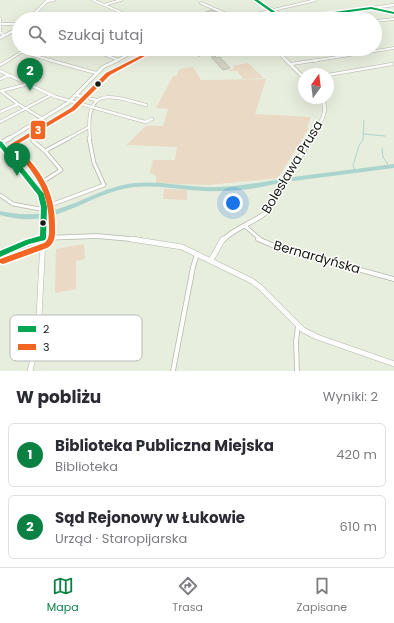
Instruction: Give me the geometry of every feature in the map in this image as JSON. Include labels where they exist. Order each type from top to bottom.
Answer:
[{"type":"street","points":[[36,12],[47,1],[54,0]]},
{"type":"street","points":[[94,0],[120,12]]},
{"type":"street","points":[[104,5],[121,0]]},
{"type":"street","points":[[256,0],[275,12]]},
{"type":"street","points":[[265,12],[316,0]]},
{"type":"street","points":[[201,3],[222,12]]},
{"type":"street","points":[[337,12],[394,5]]},
{"type":"street","points":[[371,8],[394,13]]},
{"type":"street","points":[[0,18],[0,33],[4,35]]},
{"type":"street","points":[[382,21],[394,19]]},
{"type":"street","points":[[0,24],[12,24]]},
{"type":"street","points":[[0,38],[12,31]]},
{"type":"street","points":[[382,50],[394,48]]},
{"type":"street","points":[[0,65],[15,56]]},
{"type":"street","points":[[36,56],[96,73]]},
{"type":"street","points":[[108,56],[116,59]]},
{"type":"street","points":[[39,315],[44,217],[42,196],[36,186],[0,144],[43,119],[70,101],[96,73],[123,56]]},
{"type":"street","points":[[282,56],[298,72]]},
{"type":"street","points":[[291,64],[342,56]]},
{"type":"street","points":[[334,74],[392,64]]},
{"type":"street","points":[[0,71],[51,95],[145,122],[152,119]]},
{"type":"street","points":[[0,79],[9,75]]},
{"type":"street","points":[[0,91],[28,84]]},
{"type":"street","points":[[0,91],[43,119]]},
{"type":"street","points":[[0,122],[51,95]]},
{"type":"street","points":[[76,95],[96,100]]},
{"type":"street","points":[[0,194],[18,206],[44,209],[104,185],[93,161],[89,127],[90,106],[100,98],[120,99],[146,105]]},
{"type":"street","points":[[0,112],[18,104]]},
{"type":"street","name":"Bolesława Prusa","points":[[211,260],[221,242],[227,236],[262,217],[275,200],[325,114],[325,104]]},
{"type":"street","points":[[45,151],[89,127]]},
{"type":"street","points":[[33,141],[45,151],[61,170],[36,186]]},
{"type":"street","name":"Bernardyńska","points":[[245,226],[258,239],[277,247],[394,279]]},
{"type":"street","points":[[0,254],[28,242],[43,238],[94,236],[175,245],[197,253],[257,284],[298,326],[317,337],[394,364]]},
{"type":"street","points":[[173,371],[192,267],[197,253]]},
{"type":"street","points":[[297,371],[296,341],[298,326]]},
{"type":"street","points":[[30,371],[33,361]]},
{"type":"shaded area","points":[[248,63],[264,78],[243,79],[237,71],[228,71],[234,68],[233,66]]},
{"type":"shaded area","points":[[193,67],[201,80],[266,79],[255,114],[311,117],[307,127],[309,128],[278,178],[208,185],[156,183],[156,176],[150,172],[153,160],[175,160],[177,147],[126,145],[146,126],[163,126],[168,109],[156,108],[173,76],[176,76],[180,69]]},
{"type":"shaded area","points":[[164,189],[187,190],[187,200],[163,199]]},
{"type":"shaded area","points":[[84,244],[85,259],[76,261],[76,289],[55,293],[56,249]]},
{"type":"building","points":[[211,10],[216,12],[206,12]]},
{"type":"building","points":[[215,56],[216,58],[220,57],[230,68],[223,70],[211,57]]},
{"type":"waterway","points":[[355,170],[353,166],[359,145],[363,140],[364,120]]},
{"type":"waterway","points":[[364,134],[385,136]]},
{"type":"waterway","points":[[382,148],[383,157],[389,166]]},
{"type":"waterway","points":[[293,179],[394,166]]},
{"type":"waterway","points":[[0,213],[18,217],[34,217],[49,214],[107,191],[133,185],[224,189],[281,181]]},
{"type":"transit line","name":"2","points":[[256,0],[273,12]]},
{"type":"transit line","name":"2","points":[[341,12],[371,8],[394,13]]},
{"type":"transit line","name":"3","points":[[3,261],[46,245],[50,242],[52,234],[51,203],[43,182],[30,164],[13,145],[73,109],[108,74],[143,56]]},
{"type":"transit line","name":"2","points":[[0,143],[41,194],[44,207],[43,238]]},
{"type":"transit line","name":"2","points":[[0,254],[28,242],[43,238]]},
{"type":"place","name":"Sąd Rejonowy w Łukowie","points":[[30,91]]},
{"type":"place","name":"Biblioteka Publiczna Miejska","points":[[17,176]]}]
